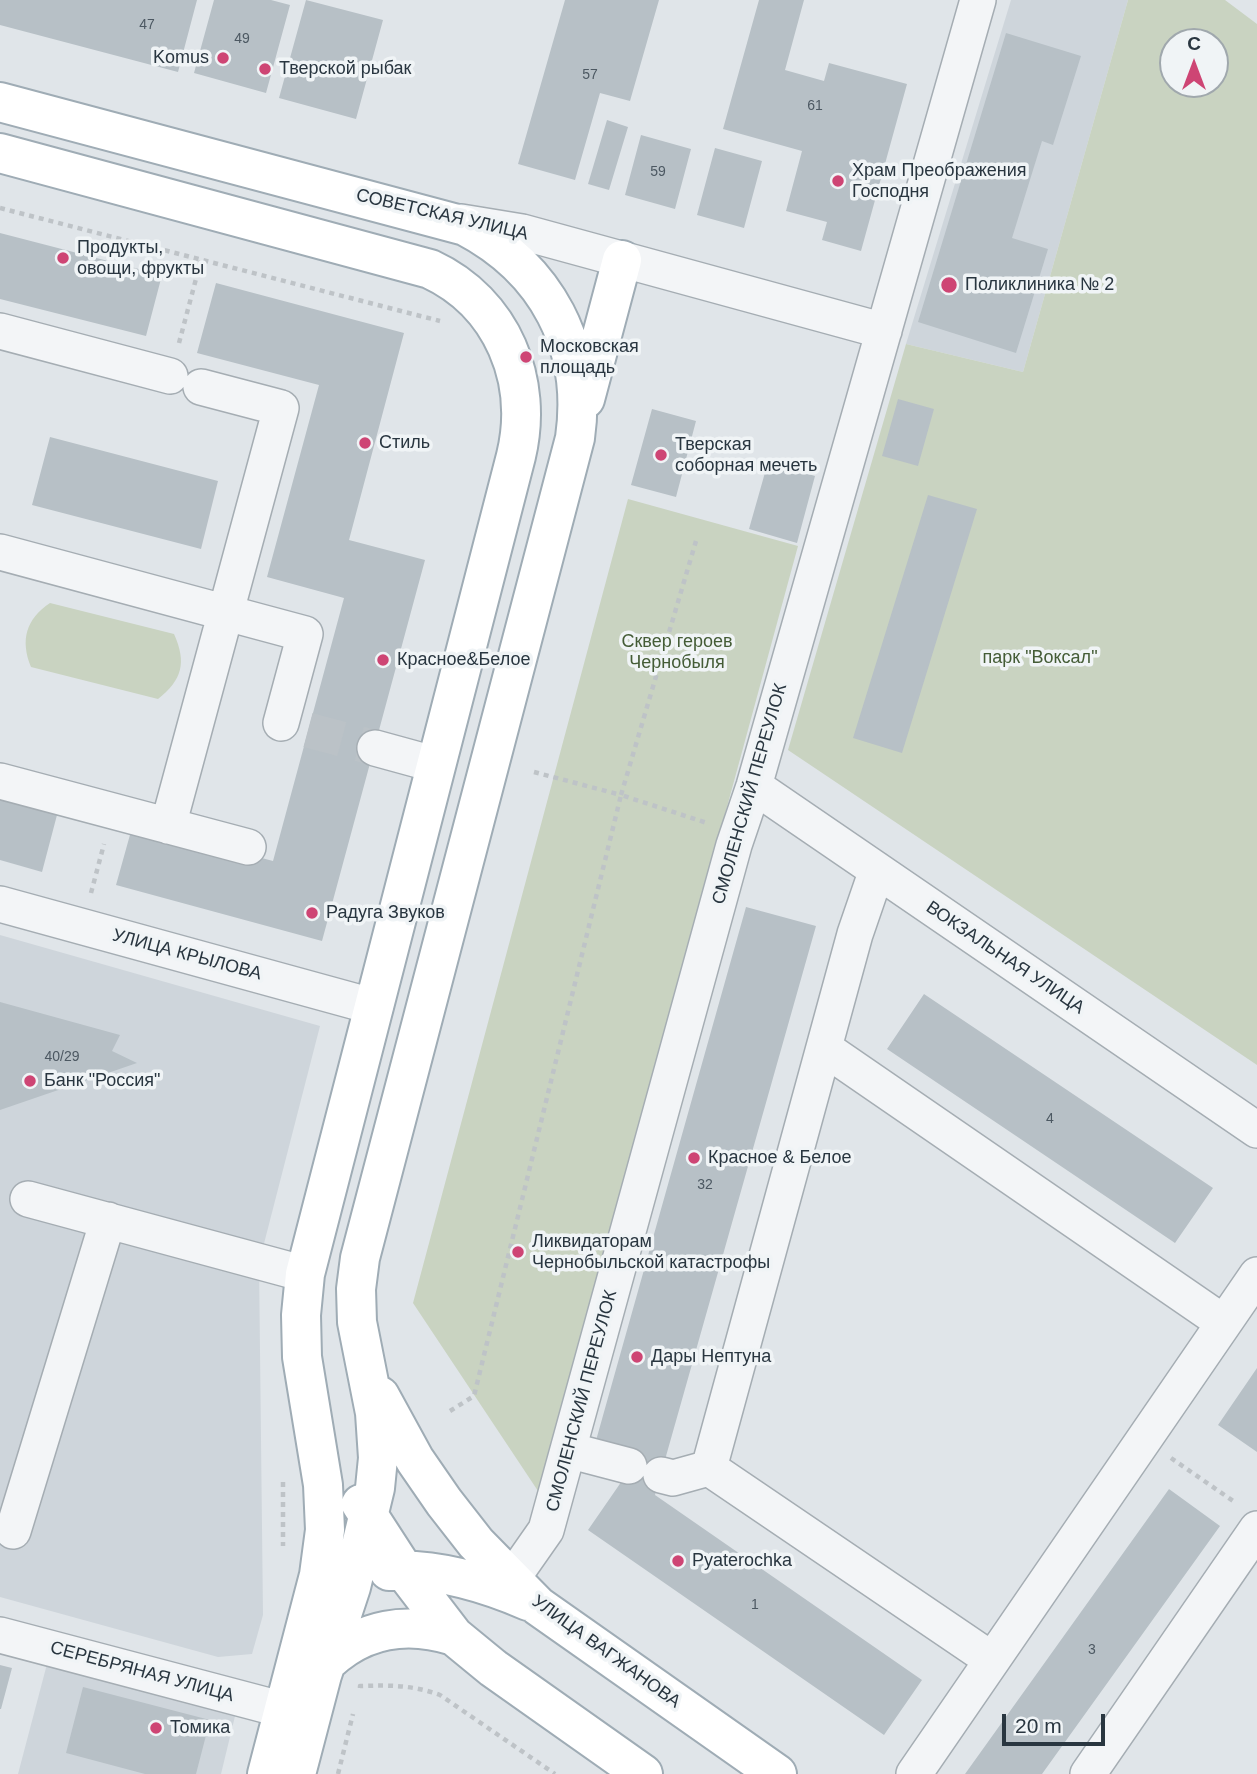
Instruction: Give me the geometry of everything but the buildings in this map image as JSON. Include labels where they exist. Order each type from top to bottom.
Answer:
[{"type":"main road","name":"СОВЕТСКАЯ УЛИЦА","points":[[0,102],[450,220]]},
{"type":"main road","points":[[0,153],[430,269],[471,296],[496,325],[517,370],[522,432],[437,765],[366,1004],[305,1274],[301,1329],[304,1371],[323,1485],[325,1530],[312,1662],[296,1774]]},
{"type":"main road","points":[[450,220],[480,234],[512,257],[539,287],[556,314],[569,343],[576,374],[578,406],[575,438]]},
{"type":"main road","points":[[267,1774],[284,1710],[351,1587],[369,1517],[375,1488],[377,1443],[375,1413],[357,1322],[356,1289],[360,1258],[622,260]]},
{"type":"main road","name":"УЛИЦА ВАГЖАНОВА","points":[[366,1368],[389,1415],[422,1470],[476,1543],[524,1593],[777,1774]]},
{"type":"main road","points":[[304,1371],[326,1441],[349,1487],[405,1572],[454,1636],[493,1668],[643,1774]]},
{"type":"main road","points":[[351,1587],[372,1575],[388,1571],[432,1574],[524,1593]]},
{"type":"main road","points":[[312,1662],[357,1640],[392,1628],[417,1628],[454,1636]]},
{"type":"street","name":"СМОЛЕНСКИЙ ПЕРЕУЛОК","points":[[524,1593],[546,1530],[738,834],[754,786],[978,0]]},
{"type":"street","name":"СОВЕТСКАЯ УЛИЦА","points":[[450,220],[522,232],[884,331]]},
{"type":"street","points":[[0,331],[281,408],[168,826]]},
{"type":"street","points":[[0,552],[305,634],[285,724]]},
{"type":"street","points":[[375,748],[437,765]]},
{"type":"street","points":[[0,780],[247,848]]},
{"type":"street","name":"ВОКЗАЛЬНАЯ УЛИЦА","points":[[754,786],[1257,1130]]},
{"type":"street","points":[[709,1468],[855,933],[877,870]]},
{"type":"street","name":"УЛИЦА КРЫЛОВА","points":[[0,904],[366,1004]]},
{"type":"street","points":[[824,1048],[1224,1323]]},
{"type":"street","points":[[28,1199],[305,1274]]},
{"type":"street","points":[[13,1531],[108,1220]]},
{"type":"street","points":[[914,1774],[1257,1275]]},
{"type":"street","points":[[568,1450],[673,1478],[709,1468],[992,1660]]},
{"type":"street","points":[[1101,1769],[1251,1519]]},
{"type":"street","name":"СЕРЕБРЯНАЯ УЛИЦА","points":[[0,1634],[284,1710]]},
{"type":"path","points":[[0,208],[444,322]]},
{"type":"path","points":[[185,381],[201,260]]},
{"type":"path","points":[[450,1410],[474,1396],[621,796],[696,541]]},
{"type":"path","points":[[534,772],[621,796],[738,834]]},
{"type":"path","points":[[89,902],[113,811]]},
{"type":"path","points":[[1144,1440],[1251,1519]]},
{"type":"path","points":[[283,1471],[283,1552]]},
{"type":"path","points":[[357,1699],[360,1686],[393,1684],[440,1695],[555,1774]]},
{"type":"path","points":[[338,1774],[354,1711]]},
{"type":"shaded area","points":[[1011,0],[1128,0],[1023,372],[906,344]]},
{"type":"shaded area","points":[[0,935],[320,1026],[259,1263],[263,1615],[252,1654],[218,1657],[0,1597]]},
{"type":"shaded area","points":[[47,1664],[236,1712],[221,1774],[18,1774]]},
{"type":"green space","name":"парк \"Воксал\"","points":[[1128,0],[1225,0],[1257,24],[1257,1065],[788,750],[906,344],[1023,372]]},
{"type":"green space","name":"Сквер героев Чернобыля","points":[[628,499],[798,546],[540,1494],[413,1303]]},
{"type":"green space","points":[[50,603],[174,634],[181,662],[177,678],[158,699],[31,667],[26,648],[27,631],[35,616]]},
{"type":"tunnel","points":[[308,730],[375,748]]},
{"type":"place","name":"Komus","points":[[223,58]]},
{"type":"place","name":"Тверской рыбак","points":[[265,69]]},
{"type":"place","name":"Храм Преображения Господня","points":[[838,181]]},
{"type":"place","name":"Продукты, овощи, фрукты","points":[[63,258]]},
{"type":"place","name":"Поликлиника № 2","points":[[949,285]]},
{"type":"place","name":"Московская площадь","points":[[526,357]]},
{"type":"place","name":"Стиль","points":[[365,443]]},
{"type":"place","name":"Тверская соборная мечеть","points":[[661,455]]},
{"type":"place","name":"Красное&Белое","points":[[383,660]]},
{"type":"place","name":"Радуга Звуков","points":[[312,913]]},
{"type":"place","name":"Банк \"Россия\"","points":[[30,1081]]},
{"type":"place","name":"Красное & Белое","points":[[694,1158]]},
{"type":"place","name":"Ликвидаторам Чернобыльской катастрофы","points":[[518,1252]]},
{"type":"place","name":"Дары Нептуна","points":[[637,1357]]},
{"type":"place","name":"Pyaterochka","points":[[678,1561]]},
{"type":"place","name":"Томика","points":[[156,1728]]}]
